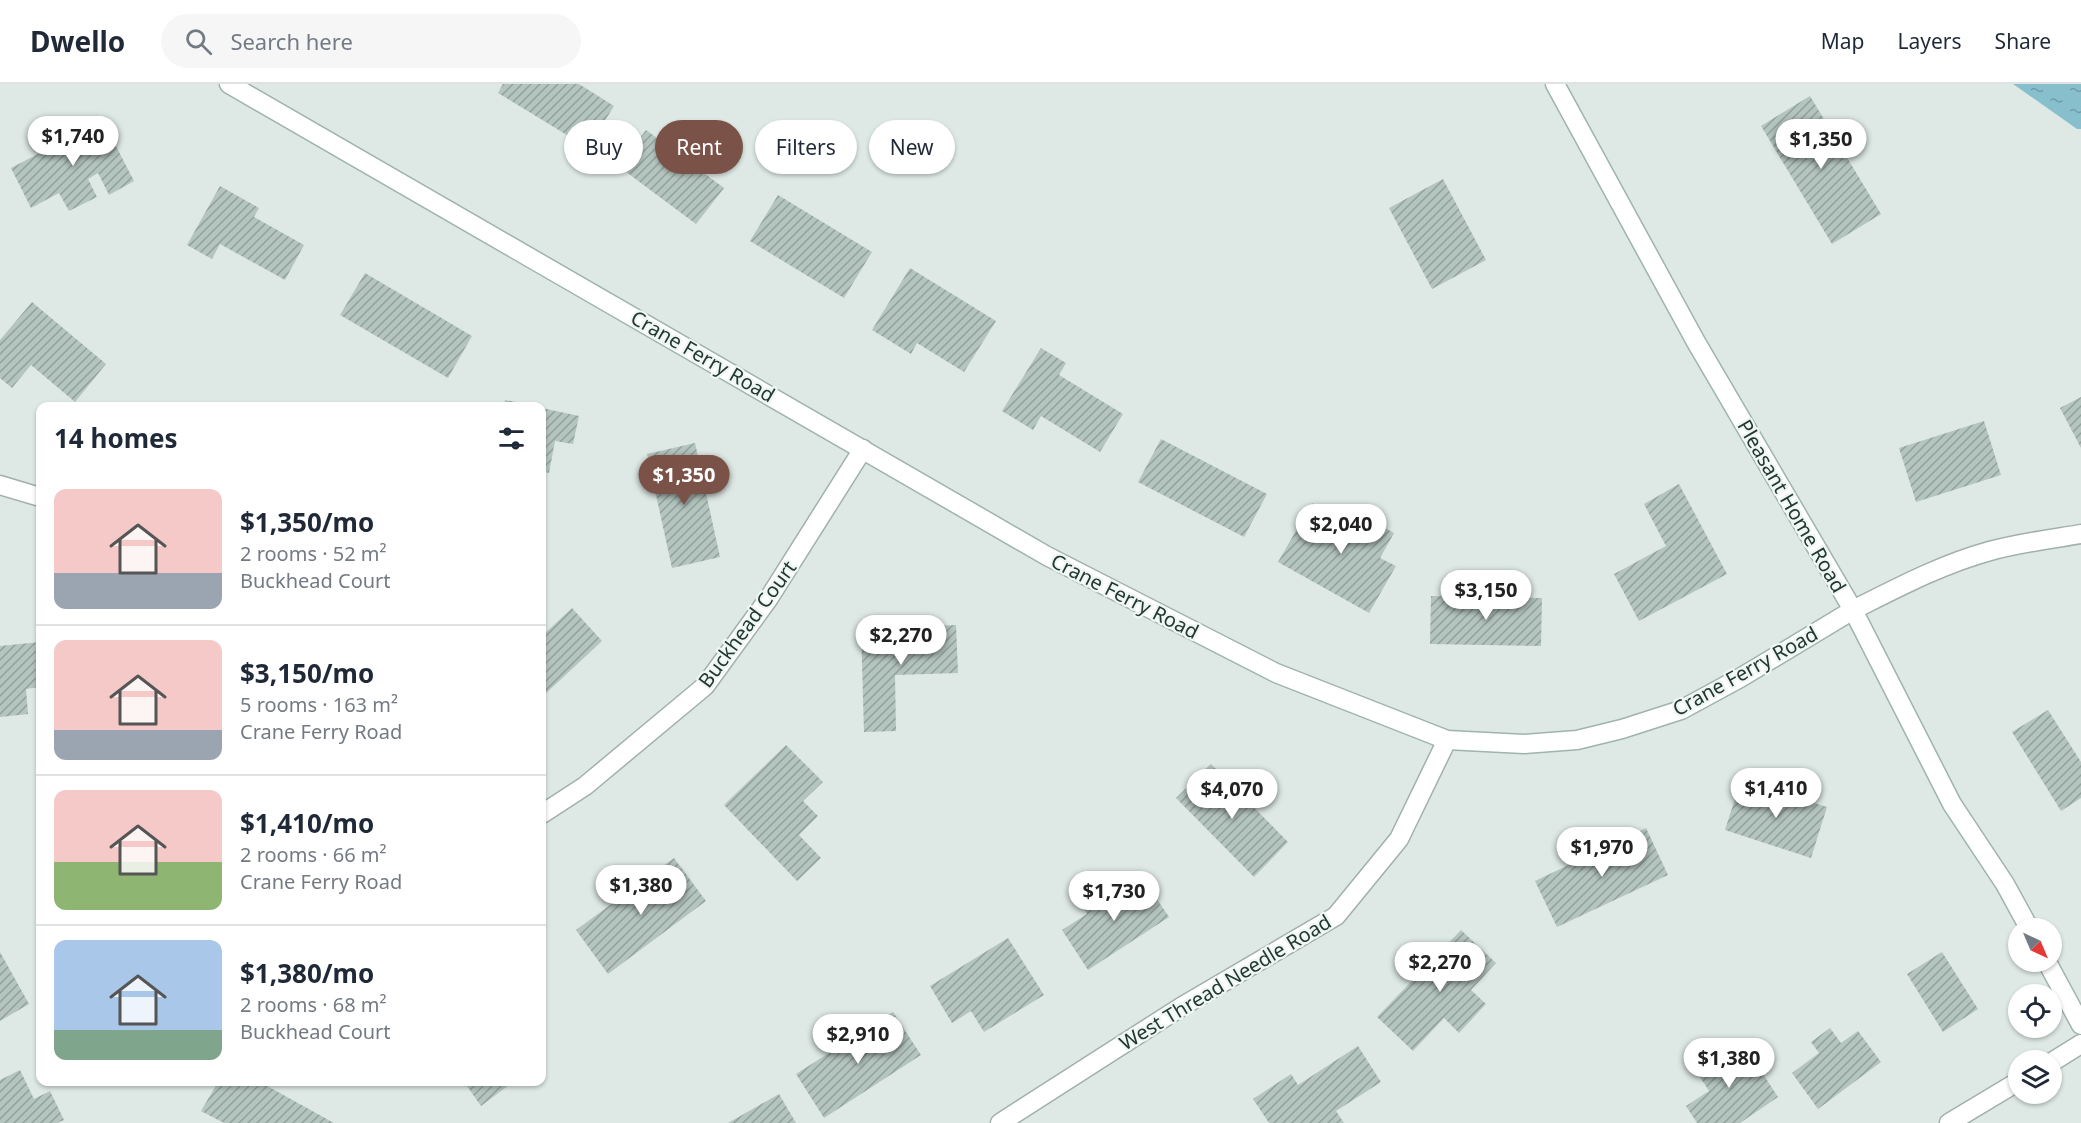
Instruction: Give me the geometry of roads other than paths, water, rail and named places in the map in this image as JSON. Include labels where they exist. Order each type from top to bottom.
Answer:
[{"type":"street","name":"Crane Ferry Road","points":[[229,84],[1047,556],[1276,673],[1447,740],[1524,744],[1577,740],[1622,729],[1681,710],[1740,678],[1854,610],[1953,563],[1990,551],[2081,534]]},
{"type":"street","name":"Pleasant Home Road","points":[[1555,84],[1696,342],[1854,610],[1952,804],[2005,884],[2024,918]]},
{"type":"street","name":"Buckhead Court","points":[[546,811],[585,786],[705,686],[769,598],[863,449]]},
{"type":"street","points":[[0,485],[36,496]]},
{"type":"street","name":"West Thread Needle Road","points":[[1000,1123],[1180,1008],[1335,916],[1399,838],[1447,740]]},
{"type":"street","points":[[2052,972],[2081,1025]]},
{"type":"street","points":[[2062,1056],[2081,1044]]},
{"type":"street","points":[[1949,1123],[2008,1088]]},
{"type":"water","points":[[2013,84],[2081,84],[2081,129],[2077,129]]}]
